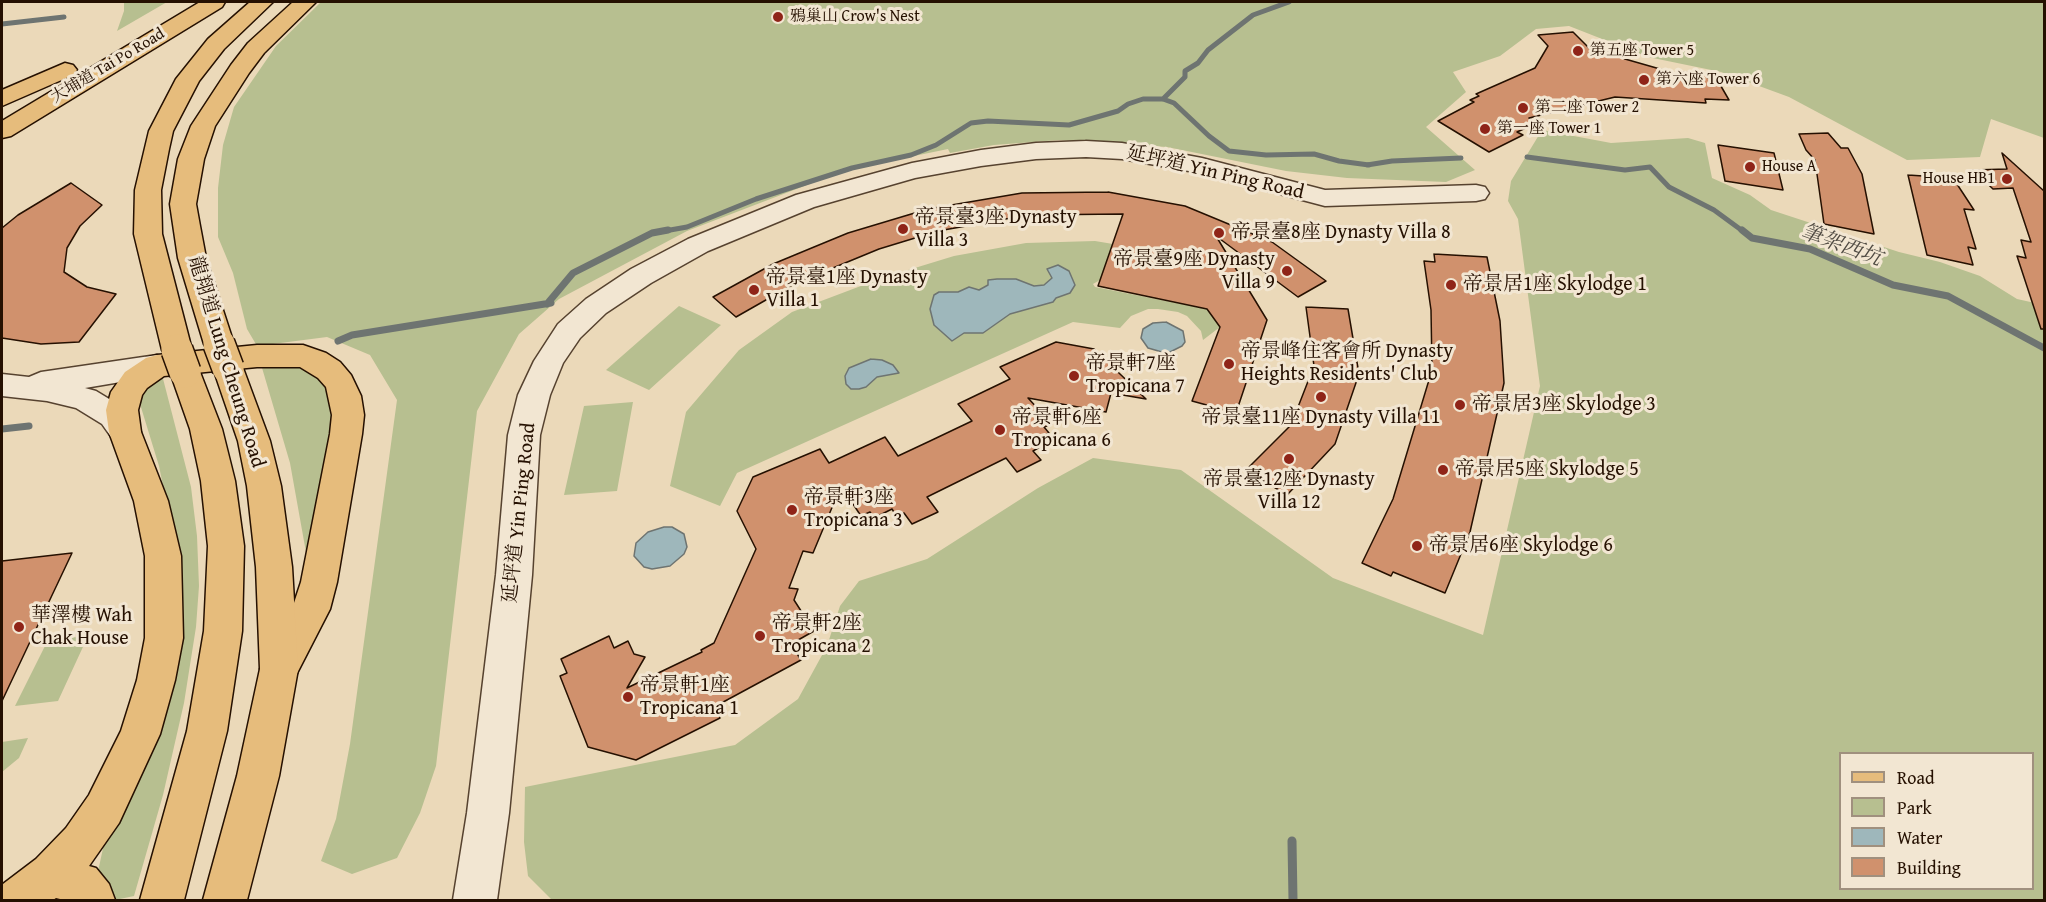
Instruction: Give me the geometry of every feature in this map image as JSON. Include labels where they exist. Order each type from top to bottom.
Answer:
[{"type":"main road","name":"大埔道 Tai Po Road","points":[[2,118],[192,2]]},
{"type":"main road","name":"大埔道 Tai Po Road","points":[[2,131],[214,2]]},
{"type":"main road","name":"龍翔道 Lung Cheung Road","points":[[162,900],[207,731],[223,630],[226,546],[217,472],[206,429],[173,363],[148,234],[148,190],[161,131],[188,79],[216,44],[262,2]]},
{"type":"main road","name":"龍翔道 Lung Cheung Road","points":[[225,900],[258,776],[279,669],[274,567],[264,486],[254,441],[223,356],[192,258],[183,204],[188,168],[203,126],[256,48],[305,2]]},
{"type":"main road","points":[[2,143],[156,37]]},
{"type":"main road","points":[[2,99],[128,39]]},
{"type":"main road","points":[[35,887],[81,843],[104,809],[126,768],[140,734],[153,691],[164,638],[163,556],[151,501],[125,432],[122,410],[127,392],[136,380],[173,363],[257,356],[303,356],[329,370],[340,383],[345,396],[348,415],[346,434],[319,582],[311,609],[279,669]]},
{"type":"main road","points":[[35,887],[80,884],[93,900]]},
{"type":"street","name":"延坪道 Yin Ping Road","points":[[474,900],[488,813],[514,575],[524,435],[534,394],[549,361],[569,332],[596,306],[641,276],[698,245],[805,201],[912,171],[1003,155],[1086,149],[1122,151],[1202,166],[1325,198],[1476,193]]},
{"type":"street","points":[[12,386],[173,363]]},
{"type":"street","points":[[12,386],[68,394],[84,399],[100,406],[125,432]]},
{"type":"green space","points":[[124,2],[167,2],[117,31],[124,11]]},
{"type":"green space","points":[[321,2],[2044,2],[2044,138],[1991,119],[1980,157],[1907,160],[1789,97],[1721,72],[1648,57],[1569,26],[1536,29],[1500,56],[1453,72],[1466,92],[1426,127],[1475,170],[1446,182],[1347,178],[1286,171],[1167,147],[1059,140],[994,145],[950,153],[948,149],[846,170],[687,231],[559,299],[519,334],[477,411],[436,766],[420,813],[397,858],[352,874],[321,861],[336,819],[350,744],[397,400],[370,355],[327,337],[257,346],[247,329],[233,273],[218,237],[218,188],[223,145],[234,107],[276,46]]},
{"type":"green space","points":[[1542,130],[1611,143],[1688,138],[1705,143],[1712,178],[1750,195],[1771,210],[1899,252],[1940,262],[1980,276],[2017,299],[2044,305],[2044,900],[552,900],[528,876],[524,842],[525,787],[735,745],[798,699],[827,646],[840,606],[859,581],[927,559],[1038,488],[1093,458],[1181,470],[1333,578],[1483,635],[1540,386],[1518,219],[1508,201],[1511,181]]},
{"type":"green space","points":[[1095,241],[1113,244],[1100,280],[1093,284],[1095,287],[1207,309],[1220,327],[1203,340],[1201,331],[1187,316],[1158,309],[1148,309],[1131,316],[1120,328],[1073,322],[737,473],[720,506],[670,486],[686,412],[739,350],[792,312],[882,278],[954,256],[1026,243]]},
{"type":"green space","points":[[679,306],[721,325],[649,390],[606,370]]},
{"type":"green space","points":[[260,361],[299,364],[325,378],[337,406],[309,569],[290,463]]},
{"type":"green space","points":[[161,371],[191,487],[197,536],[199,586],[196,627],[184,703],[163,795],[134,896],[115,900],[97,876],[172,530],[159,466],[139,394]]},
{"type":"green space","points":[[633,402],[617,491],[564,495],[584,406]]},
{"type":"green space","points":[[88,636],[58,701],[15,706],[48,640]]},
{"type":"green space","points":[[28,738],[19,758],[2,772],[2,742]]},
{"type":"water","points":[[1058,265],[1069,271],[1075,285],[1070,293],[1056,298],[1053,302],[1010,314],[983,333],[964,333],[952,341],[934,325],[930,309],[934,295],[939,292],[958,292],[969,287],[979,290],[988,285],[988,280],[997,279],[1016,279],[1034,286],[1044,285],[1052,278],[1047,269]]},
{"type":"water","points":[[1166,322],[1183,331],[1185,342],[1170,352],[1148,348],[1141,338],[1143,329],[1153,323]]},
{"type":"water","points":[[871,359],[882,360],[893,365],[899,373],[877,377],[866,387],[851,389],[846,384],[845,376],[849,368]]},
{"type":"water","points":[[672,527],[684,534],[687,547],[684,554],[670,566],[652,569],[644,567],[634,556],[636,543],[648,532]]},
{"type":"building","points":[[1573,32],[1591,50],[1596,47],[1625,59],[1681,75],[1684,72],[1705,74],[1708,78],[1718,81],[1729,100],[1705,99],[1706,103],[1615,97],[1529,118],[1537,123],[1517,132],[1523,135],[1489,152],[1438,121],[1474,102],[1470,100],[1479,96],[1476,94],[1535,68],[1548,46],[1538,35]]},
{"type":"building","points":[[1828,133],[1841,148],[1848,148],[1862,174],[1874,234],[1824,224],[1815,160],[1806,150],[1799,134]]},
{"type":"building","name":"House A","points":[[1718,145],[1774,153],[1783,190],[1725,181]]},
{"type":"building","points":[[2002,153],[2044,191],[2044,329],[2041,329],[2017,256],[2026,258],[2021,240],[2031,242],[2013,188],[1993,189],[1973,170],[2007,169]]},
{"type":"building","points":[[1908,175],[1953,178],[1974,210],[1964,209],[1976,249],[1968,247],[1973,265],[1927,255]]},
{"type":"building","points":[[71,183],[102,205],[80,226],[67,248],[64,272],[87,287],[116,294],[79,342],[41,344],[2,338],[2,228],[18,215]]},
{"type":"building","points":[[1108,192],[1185,206],[1272,242],[1326,281],[1298,297],[1216,236],[1267,320],[1236,413],[1192,401],[1220,327],[1207,309],[1098,286],[1123,214],[1028,215],[938,231],[879,249],[794,284],[736,317],[713,297],[773,264],[848,233],[928,209],[1022,193]]},
{"type":"building","points":[[1434,254],[1487,257],[1500,321],[1504,383],[1470,532],[1445,593],[1393,572],[1391,576],[1362,563],[1393,499],[1432,370],[1431,310],[1424,261],[1435,262]]},
{"type":"building","points":[[1306,307],[1348,309],[1359,374],[1335,444],[1287,495],[1246,470],[1291,425],[1314,366]]},
{"type":"building","points":[[1056,342],[1094,349],[1146,399],[1111,393],[1106,412],[1028,398],[1052,424],[1044,427],[1049,433],[1033,441],[1040,447],[1033,451],[1041,460],[1017,472],[1006,458],[927,497],[938,512],[912,524],[904,513],[897,517],[892,509],[874,518],[870,512],[861,516],[841,486],[813,553],[803,551],[789,588],[798,589],[794,600],[814,631],[791,644],[801,660],[714,707],[720,718],[636,760],[588,747],[560,676],[567,673],[561,659],[609,636],[614,648],[628,641],[634,654],[645,657],[627,688],[702,652],[701,650],[714,643],[756,549],[737,511],[753,477],[820,449],[829,463],[885,437],[898,456],[972,421],[958,404],[1010,379],[1000,367]]},
{"type":"building","name":"華澤樓 Wah Chak House","points":[[72,553],[2,701],[2,561]]},
{"type":"waterway","points":[[1163,99],[1185,77],[1185,71],[1198,63],[1208,50],[1253,15],[1289,2]]},
{"type":"waterway","points":[[2,24],[64,17]]},
{"type":"waterway","points":[[659,232],[687,227],[756,199],[852,168],[911,155],[936,145],[971,123],[988,121],[1069,125],[1118,111],[1128,104],[1143,99],[1163,99]]},
{"type":"waterway","points":[[1163,99],[1174,103],[1209,136],[1229,151],[1266,155],[1314,154],[1339,161],[1368,165]]},
{"type":"waterway","name":"筆架西坑","points":[[1527,157],[1625,170],[1650,167],[1669,187],[1714,210],[1744,232]]},
{"type":"waterway","points":[[1368,165],[1392,161],[1461,158]]},
{"type":"waterway","points":[[547,304],[573,273],[652,233],[668,230]]},
{"type":"waterway","name":"筆架西坑","points":[[1742,230],[1752,238],[1810,249],[1893,285],[1948,296],[2044,348]]},
{"type":"waterway","points":[[338,341],[352,335],[547,304]]},
{"type":"waterway","points":[[2,429],[29,426]]},
{"type":"waterway","points":[[1292,841],[1293,900]]},
{"type":"place","name":"鴉巢山 Crow's Nest","points":[[778,17]]},
{"type":"place","name":"第五座 Tower 5","points":[[1578,51]]},
{"type":"place","name":"第六座 Tower 6","points":[[1644,80]]},
{"type":"place","name":"第二座 Tower 2","points":[[1523,108]]},
{"type":"place","name":"第一座 Tower 1","points":[[1485,129]]},
{"type":"place","name":"House A","points":[[1750,167]]},
{"type":"place","name":"House HB1","points":[[2007,179]]},
{"type":"place","name":"帝景臺3座 Dynasty Villa 3","points":[[903,229]]},
{"type":"place","name":"帝景臺8座 Dynasty Villa 8","points":[[1219,233]]},
{"type":"place","name":"帝景臺9座 Dynasty Villa 9","points":[[1287,271]]},
{"type":"place","name":"帝景居1座 Skylodge 1","points":[[1451,285]]},
{"type":"place","name":"帝景臺1座 Dynasty Villa 1","points":[[754,290]]},
{"type":"place","name":"帝景峰住客會所 Dynasty Heights Residents' Club","points":[[1229,364]]},
{"type":"place","name":"帝景軒7座 Tropicana 7","points":[[1074,376]]},
{"type":"place","name":"帝景臺11座 Dynasty Villa 11","points":[[1321,397]]},
{"type":"place","name":"帝景居3座 Skylodge 3","points":[[1460,405]]},
{"type":"place","name":"帝景軒6座 Tropicana 6","points":[[1000,430]]},
{"type":"place","name":"帝景臺12座 Dynasty Villa 12","points":[[1289,459]]},
{"type":"place","name":"帝景居5座 Skylodge 5","points":[[1443,470]]},
{"type":"place","name":"帝景軒3座 Tropicana 3","points":[[792,510]]},
{"type":"place","name":"帝景居6座 Skylodge 6","points":[[1417,546]]},
{"type":"place","name":"華澤樓 Wah Chak House","points":[[19,627]]},
{"type":"place","name":"帝景軒2座 Tropicana 2","points":[[760,636]]},
{"type":"place","name":"帝景軒1座 Tropicana 1","points":[[628,697]]}]
